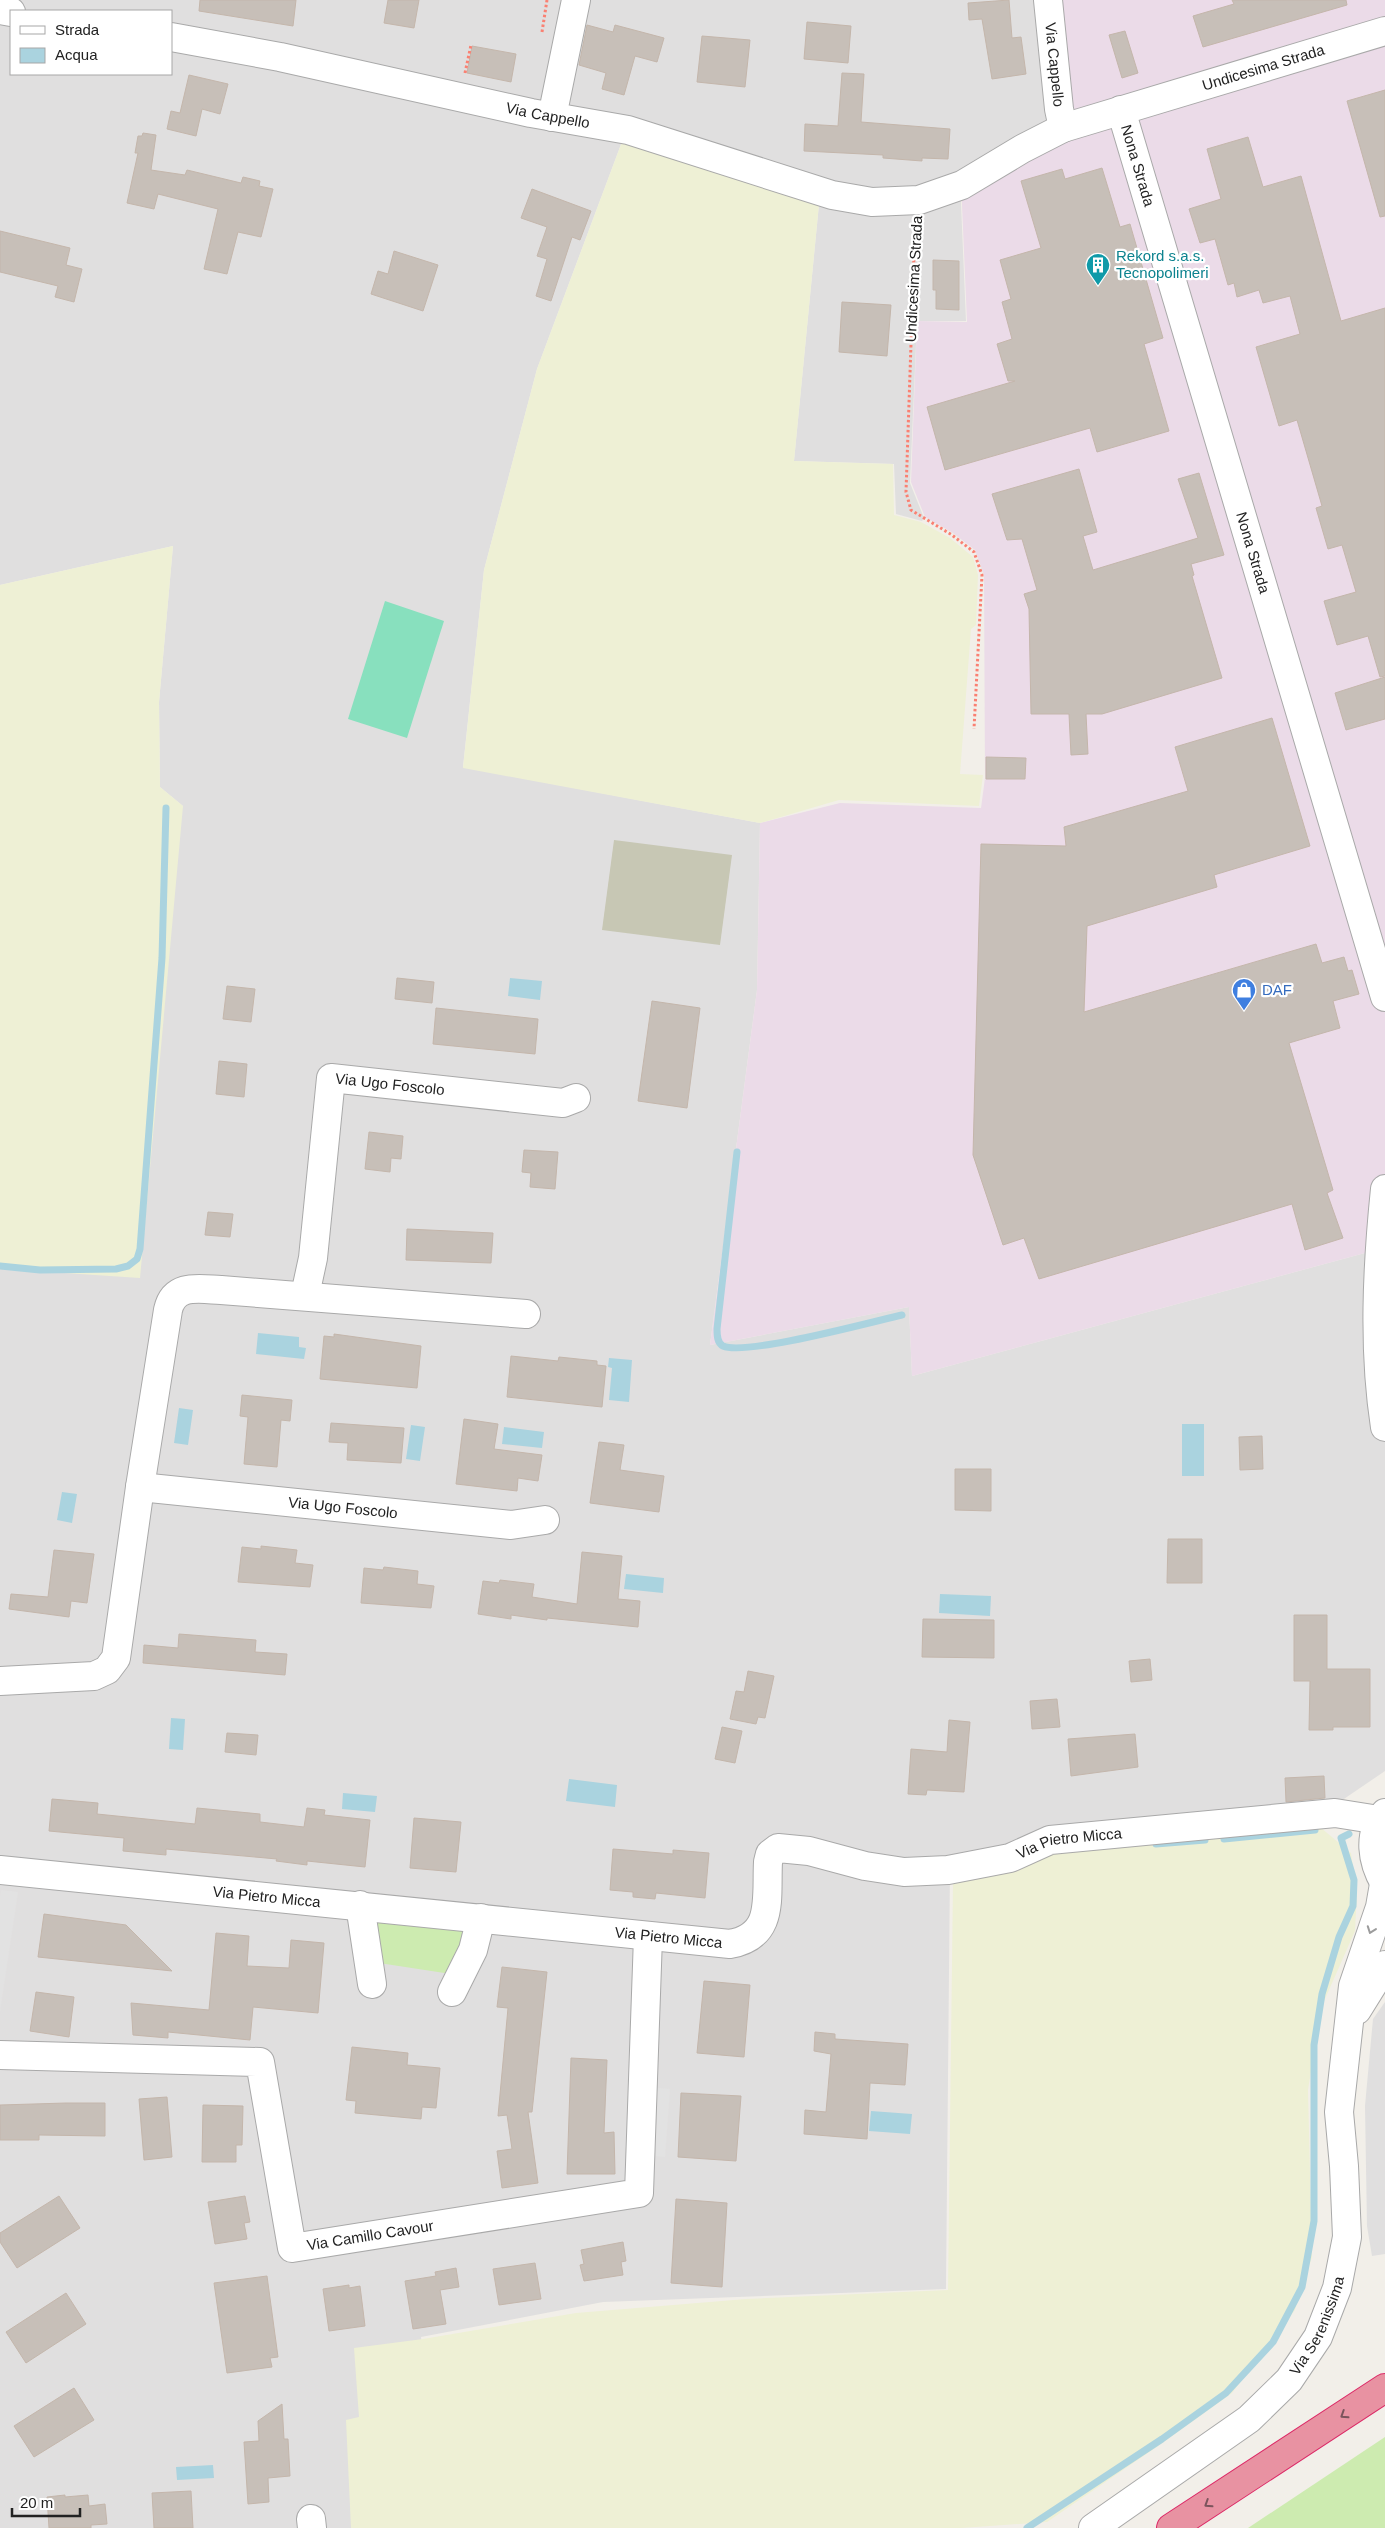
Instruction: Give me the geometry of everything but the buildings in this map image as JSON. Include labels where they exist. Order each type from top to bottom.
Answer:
[{"type":"highway","points":[[1171,2528],[1385,2388]]},
{"type":"street","points":[[552,117],[576,0]]},
{"type":"street","name":"Via Cappello","points":[[1048,0],[1062,128]]},
{"type":"street","name":"Undicesima Strada","points":[[919,200],[962,185],[1022,148],[1062,128],[1385,31]]},
{"type":"street","name":"Via Cappello","points":[[172,37],[280,57],[552,117],[628,130],[832,195],[872,202],[919,200]]},
{"type":"street","name":"Nona Strada","points":[[1121,110],[1385,997]]},
{"type":"street","name":"Via Ugo Foscolo","points":[[305,1295],[313,1258],[331,1078],[563,1103],[576,1098]]},
{"type":"street","points":[[1385,1189],[1379,1250],[1378,1385],[1385,1427]]},
{"type":"street","points":[[0,1682],[94,1676],[107,1670],[116,1658],[140,1487],[168,1310],[170,1301],[175,1294],[193,1288],[305,1295],[526,1314]]},
{"type":"street","name":"Via Ugo Foscolo","points":[[140,1487],[511,1525],[545,1520]]},
{"type":"street","name":"Via Pietro Micca","points":[[0,1870],[730,1944],[753,1936],[761,1926],[764,1917],[768,1862],[770,1854],[778,1848],[809,1851],[865,1866],[904,1872],[948,1870],[1010,1858],[1050,1840],[1335,1813],[1382,1817]]},
{"type":"street","name":"Via Serenissima","points":[[1093,2528],[1249,2419],[1289,2380],[1318,2337],[1337,2288],[1347,2237],[1344,2166],[1338,2112],[1342,2063],[1349,2025],[1353,1986],[1380,1907],[1385,1884],[1375,1864],[1373,1842],[1382,1817]]},
{"type":"street","points":[[360,1905],[372,1984]]},
{"type":"street","points":[[452,1992],[473,1950],[481,1918]]},
{"type":"street","name":"Via Camillo Cavour","points":[[0,2055],[260,2062],[292,2248],[639,2193],[648,1937]]},
{"type":"street","name":"Via Serenissima","points":[[1349,2025],[1385,1965]]},
{"type":"path","points":[[464,73],[471,45]]},
{"type":"path","name":"Undicesima Strada","points":[[919,200],[914,230],[906,492],[911,510],[952,535],[974,552],[982,575],[974,729]]},
{"type":"shaded area","points":[[0,0],[1040,0],[1051,131],[960,180],[966,321],[917,321],[910,483],[924,518],[922,521],[896,514],[894,464],[794,461],[819,204],[623,139],[537,369],[484,570],[463,767],[760,823],[757,990],[710,1345],[909,1307],[912,1376],[1376,1250],[1385,1404],[1385,1771],[1338,1803],[950,1867],[946,2289],[603,2302],[421,2337],[443,2528],[0,2528],[0,1267],[4,1269],[183,806],[160,787],[159,702],[173,546],[0,585]]},
{"type":"shaded area","points":[[1043,0],[1385,0],[1385,1358],[1376,1250],[912,1376],[909,1307],[710,1345],[757,990],[760,823],[840,803],[981,808],[985,778],[984,575],[975,550],[953,533],[925,517],[911,482],[917,321],[967,322],[961,182],[1052,131]]},
{"type":"shaded area","points":[[623,139],[819,204],[794,461],[893,464],[894,515],[921,522],[950,538],[973,557],[978,575],[976,625],[971,629],[960,774],[983,775],[979,806],[839,800],[760,823],[463,768],[484,570],[537,369]]},
{"type":"shaded area","points":[[173,546],[159,702],[160,787],[183,806],[140,1278],[4,1269],[0,1267],[0,585]]},
{"type":"shaded area","points":[[614,840],[732,855],[720,945],[602,930]]},
{"type":"shaded area","points":[[1320,1827],[1351,1853],[1357,1892],[1355,1931],[1321,2008],[1308,2090],[1312,2257],[1295,2310],[1232,2393],[1047,2522],[961,2528],[351,2528],[346,2420],[359,2417],[354,2348],[423,2339],[576,2313],[746,2299],[948,2290],[953,1881],[1018,1871],[1052,1846]]},
{"type":"shaded area","points":[[1,1890],[18,1892],[0,2011],[0,1896]]},
{"type":"shaded area","points":[[1385,2002],[1385,2254],[1372,2256],[1367,2226],[1365,2106],[1373,2019]]},
{"type":"shaded area","points":[[658,2088],[670,2089],[665,2157],[655,2156]]},
{"type":"green space","points":[[385,601],[444,621],[407,738],[348,719]]},
{"type":"green space","points":[[369,1920],[469,1929],[451,1974],[379,1963]]},
{"type":"green space","points":[[1385,2437],[1385,2528],[1248,2528]]},
{"type":"water","points":[[510,978],[542,981],[540,1000],[508,996]]},
{"type":"water","points":[[258,1333],[299,1337],[299,1347],[306,1348],[304,1359],[256,1354]]},
{"type":"water","points":[[609,1358],[632,1360],[629,1402],[609,1400],[612,1368],[608,1367]]},
{"type":"water","points":[[179,1408],[193,1410],[188,1445],[174,1443]]},
{"type":"water","points":[[1182,1424],[1204,1424],[1204,1476],[1182,1476]]},
{"type":"water","points":[[411,1425],[425,1427],[420,1461],[406,1459]]},
{"type":"water","points":[[504,1427],[544,1432],[542,1448],[502,1444]]},
{"type":"water","points":[[62,1492],[77,1494],[72,1523],[57,1520]]},
{"type":"water","points":[[626,1574],[664,1578],[663,1593],[624,1589]]},
{"type":"water","points":[[940,1594],[991,1596],[990,1616],[939,1613]]},
{"type":"water","points":[[171,1718],[185,1719],[183,1750],[169,1749]]},
{"type":"water","points":[[569,1779],[617,1785],[615,1807],[566,1801]]},
{"type":"water","points":[[343,1793],[377,1796],[375,1812],[342,1809]]},
{"type":"water","points":[[871,2111],[912,2114],[910,2134],[869,2131]]},
{"type":"water","points":[[213,2465],[214,2478],[177,2480],[176,2467]]},
{"type":"waterway","points":[[0,1266],[40,1270],[116,1269],[128,1266],[137,1259],[140,1249],[162,958],[166,808]]},
{"type":"waterway","points":[[737,1152],[717,1329],[721,1345],[736,1348],[782,1342],[838,1331],[902,1315]]},
{"type":"waterway","points":[[1224,1839],[1315,1830]]},
{"type":"waterway","points":[[1027,2528],[1162,2439],[1226,2393],[1273,2342],[1302,2287],[1314,2221],[1314,2045],[1322,1994],[1339,1937],[1353,1906],[1354,1880],[1341,1838],[1349,1834]]},
{"type":"waterway","points":[[1156,1844],[1205,1840]]},
{"type":"place","name":"Rekord s.a.s. Tecnopolimeri","points":[[1098,286]]},
{"type":"place","name":"DAF","points":[[1244,1011]]}]
